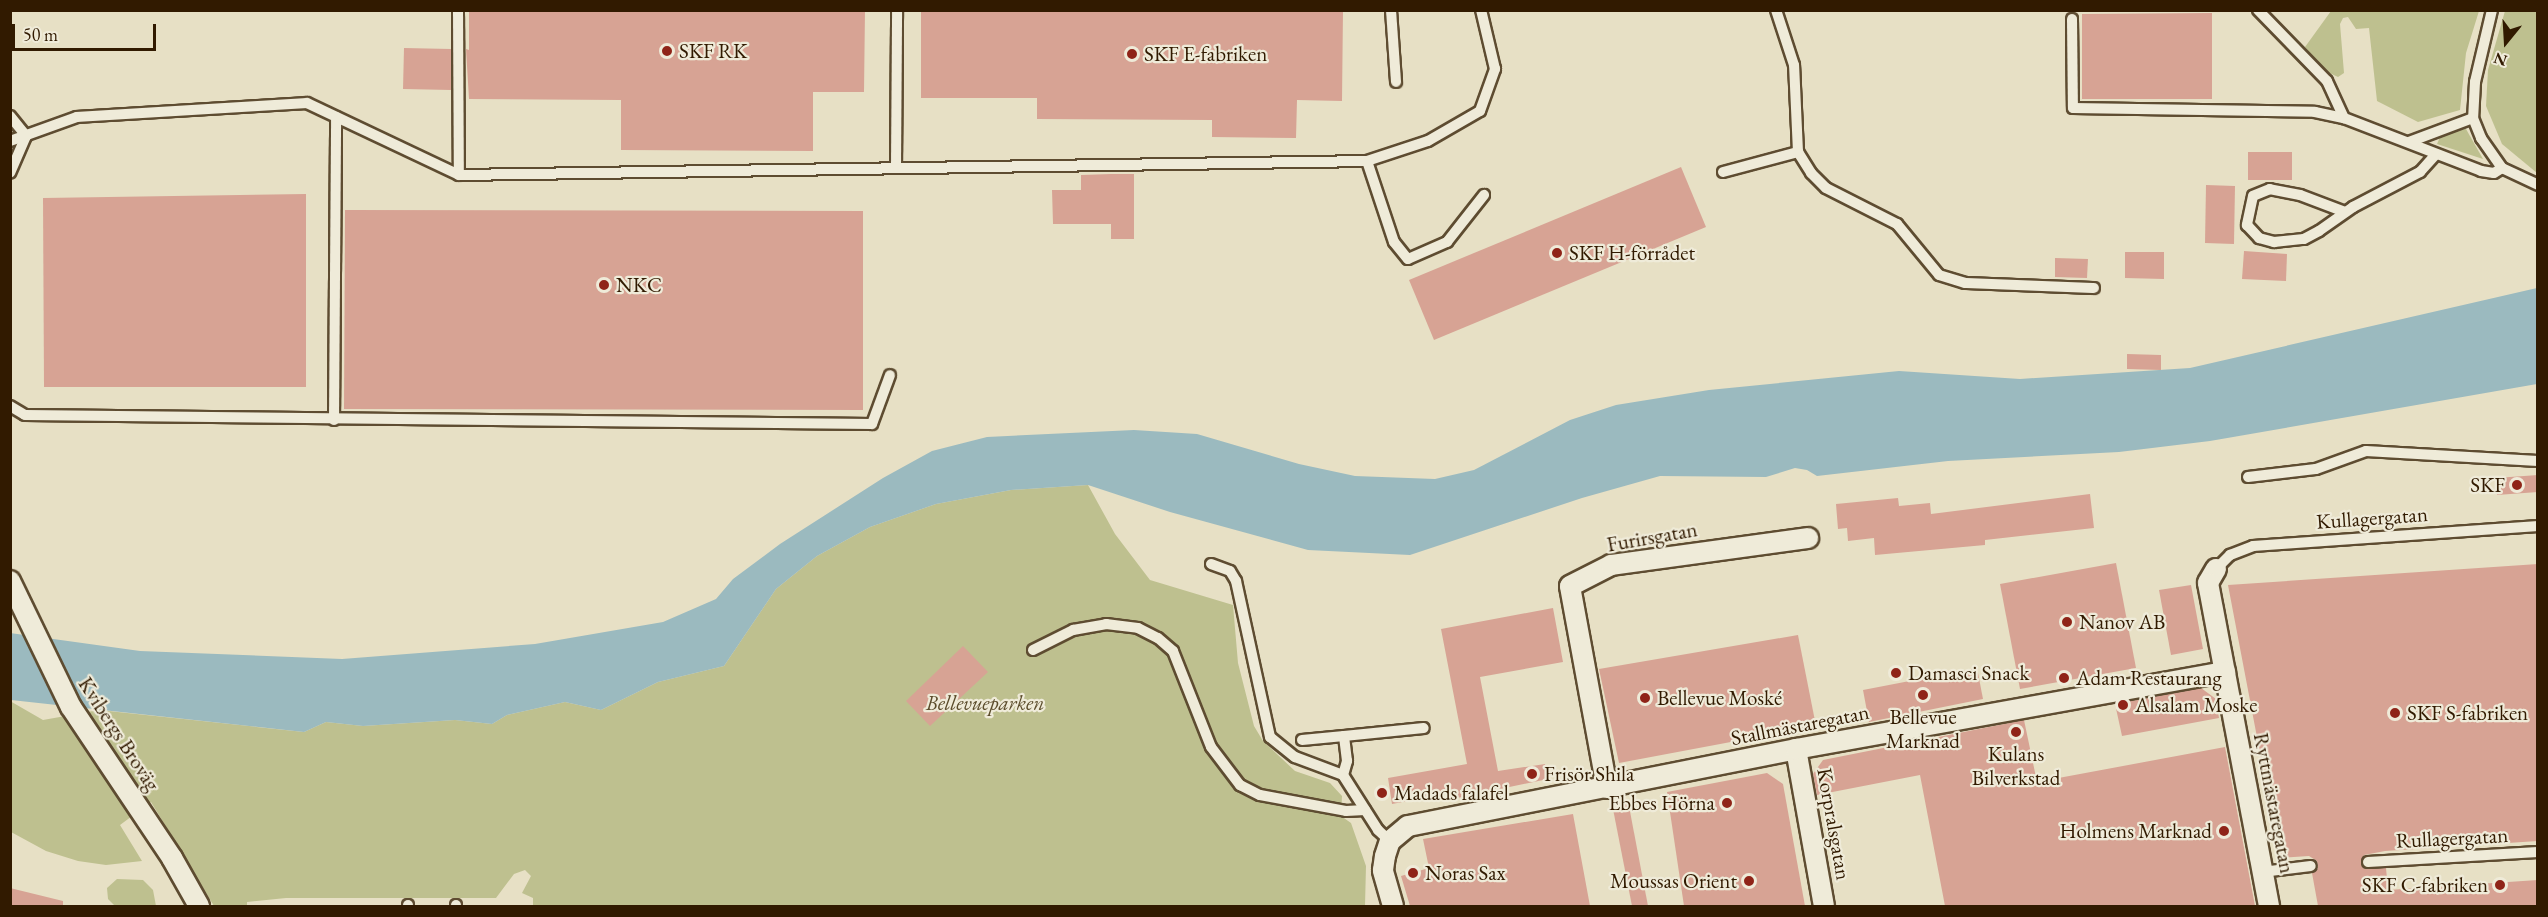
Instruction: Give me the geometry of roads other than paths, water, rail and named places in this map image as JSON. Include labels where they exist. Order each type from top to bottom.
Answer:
[{"type":"street","name":"Furirsgatan","points":[[1607,788],[1570,586],[1611,565],[1808,538]]},
{"type":"street","name":"Ryttmästaregatan","points":[[2216,569],[2208,583],[2269,906]]},
{"type":"street","name":"Kvibergs Broväg","points":[[10,581],[50,669],[120,782],[172,858],[199,906]]},
{"type":"street","name":"Stallmästaregatan","points":[[1390,841],[1408,826],[1796,749],[2225,672]]},
{"type":"street","name":"Korpralsgatan","points":[[1796,749],[1824,906]]},
{"type":"street","points":[[1390,841],[1383,870],[1394,906]]},
{"type":"lane","points":[[458,10],[459,175]]},
{"type":"lane","points":[[896,166],[897,10]]},
{"type":"lane","points":[[1391,10],[1396,82]]},
{"type":"lane","points":[[10,141],[77,117],[307,103],[459,175],[896,166],[1367,161],[1428,141],[1480,111],[1495,69],[1481,10]]},
{"type":"lane","points":[[1776,10],[1794,65],[1798,152],[1811,173],[1826,188],[1897,224],[1939,275],[1965,283],[2094,288]]},
{"type":"lane","points":[[2258,10],[2326,81],[2344,118]]},
{"type":"lane","points":[[2492,10],[2477,71],[2474,118],[2481,138],[2502,168],[2538,185]]},
{"type":"lane","points":[[2072,19],[2073,108],[2272,109],[2344,118],[2481,171],[2494,173],[2502,168]]},
{"type":"lane","points":[[10,117],[26,136]]},
{"type":"lane","points":[[334,420],[336,117]]},
{"type":"lane","points":[[2409,142],[2474,118]]},
{"type":"lane","points":[[10,173],[26,136]]},
{"type":"lane","points":[[1723,172],[1798,152]]},
{"type":"lane","points":[[2345,212],[2300,195],[2270,189],[2253,196],[2247,225],[2259,238],[2289,242],[2304,239],[2345,212],[2420,172],[2436,154]]},
{"type":"lane","points":[[1367,161],[1394,242],[1408,259],[1447,242],[1484,195]]},
{"type":"lane","points":[[10,406],[25,416],[872,424],[890,375]]},
{"type":"lane","points":[[2248,477],[2316,470],[2366,452],[2538,461]]},
{"type":"lane","name":"Kullagergatan","points":[[2216,569],[2230,555],[2253,546],[2538,526]]},
{"type":"lane","points":[[1211,564],[1230,571],[1236,581],[1270,736],[1295,757],[1343,775],[1354,787],[1365,810],[1390,841]]},
{"type":"lane","points":[[1033,650],[1073,630],[1106,624],[1148,633],[1173,651],[1211,747],[1240,784],[1260,795],[1346,811],[1365,810]]},
{"type":"lane","points":[[1302,740],[1424,728]]},
{"type":"lane","points":[[1343,775],[1347,761],[1344,736]]},
{"type":"lane","name":"Rullagergatan","points":[[2368,862],[2538,852]]},
{"type":"lane","points":[[2262,872],[2311,866]]},
{"type":"water","points":[[2537,288],[2537,384],[2210,441],[2119,452],[1948,461],[1817,476],[1807,470],[1795,468],[1766,477],[1660,476],[1582,498],[1410,555],[1308,550],[1170,512],[1088,485],[1011,490],[936,504],[870,527],[817,556],[776,589],[724,666],[658,682],[601,710],[565,702],[507,715],[492,724],[455,720],[363,726],[326,722],[304,732],[11,700],[10,633],[140,651],[342,659],[535,644],[663,622],[716,599],[733,579],[780,544],[883,478],[932,451],[987,437],[1134,430],[1197,434],[1299,464],[1355,476],[1435,479],[1474,470],[1570,420],[1616,405],[1709,390],[1899,371],[2020,379],[2190,368]]},
{"type":"place","name":"SKF RK","points":[[667,51]]},
{"type":"place","name":"SKF E-fabriken","points":[[1132,54]]},
{"type":"place","name":"SKF H-förrådet","points":[[1557,253]]},
{"type":"place","name":"NKC","points":[[604,285]]},
{"type":"place","name":"SKF","points":[[2517,485]]},
{"type":"place","name":"Nanov AB","points":[[2067,622]]},
{"type":"place","name":"Damasci Snack","points":[[1896,673]]},
{"type":"place","name":"Adam Restaurang","points":[[2064,678]]},
{"type":"place","name":"Bellevue Marknad","points":[[1923,695]]},
{"type":"place","name":"Bellevue Moské","points":[[1645,698]]},
{"type":"place","name":"Alsalam Moske","points":[[2123,705]]},
{"type":"place","name":"SKF S-fabriken","points":[[2395,713]]},
{"type":"place","name":"Kulans Bilverkstad","points":[[2016,732]]},
{"type":"place","name":"Frisör Shila","points":[[1532,774]]},
{"type":"place","name":"Madads falafel","points":[[1382,793]]},
{"type":"place","name":"Ebbes Hörna","points":[[1727,803]]},
{"type":"place","name":"Holmens Marknad","points":[[2224,831]]},
{"type":"place","name":"Noras Sax","points":[[1413,873]]},
{"type":"place","name":"Moussas Orient","points":[[1749,881]]},
{"type":"place","name":"SKF C-fabriken","points":[[2500,885]]},
{"type":"park label","name":"Bellevueparken","points":[[985,703]]}]
